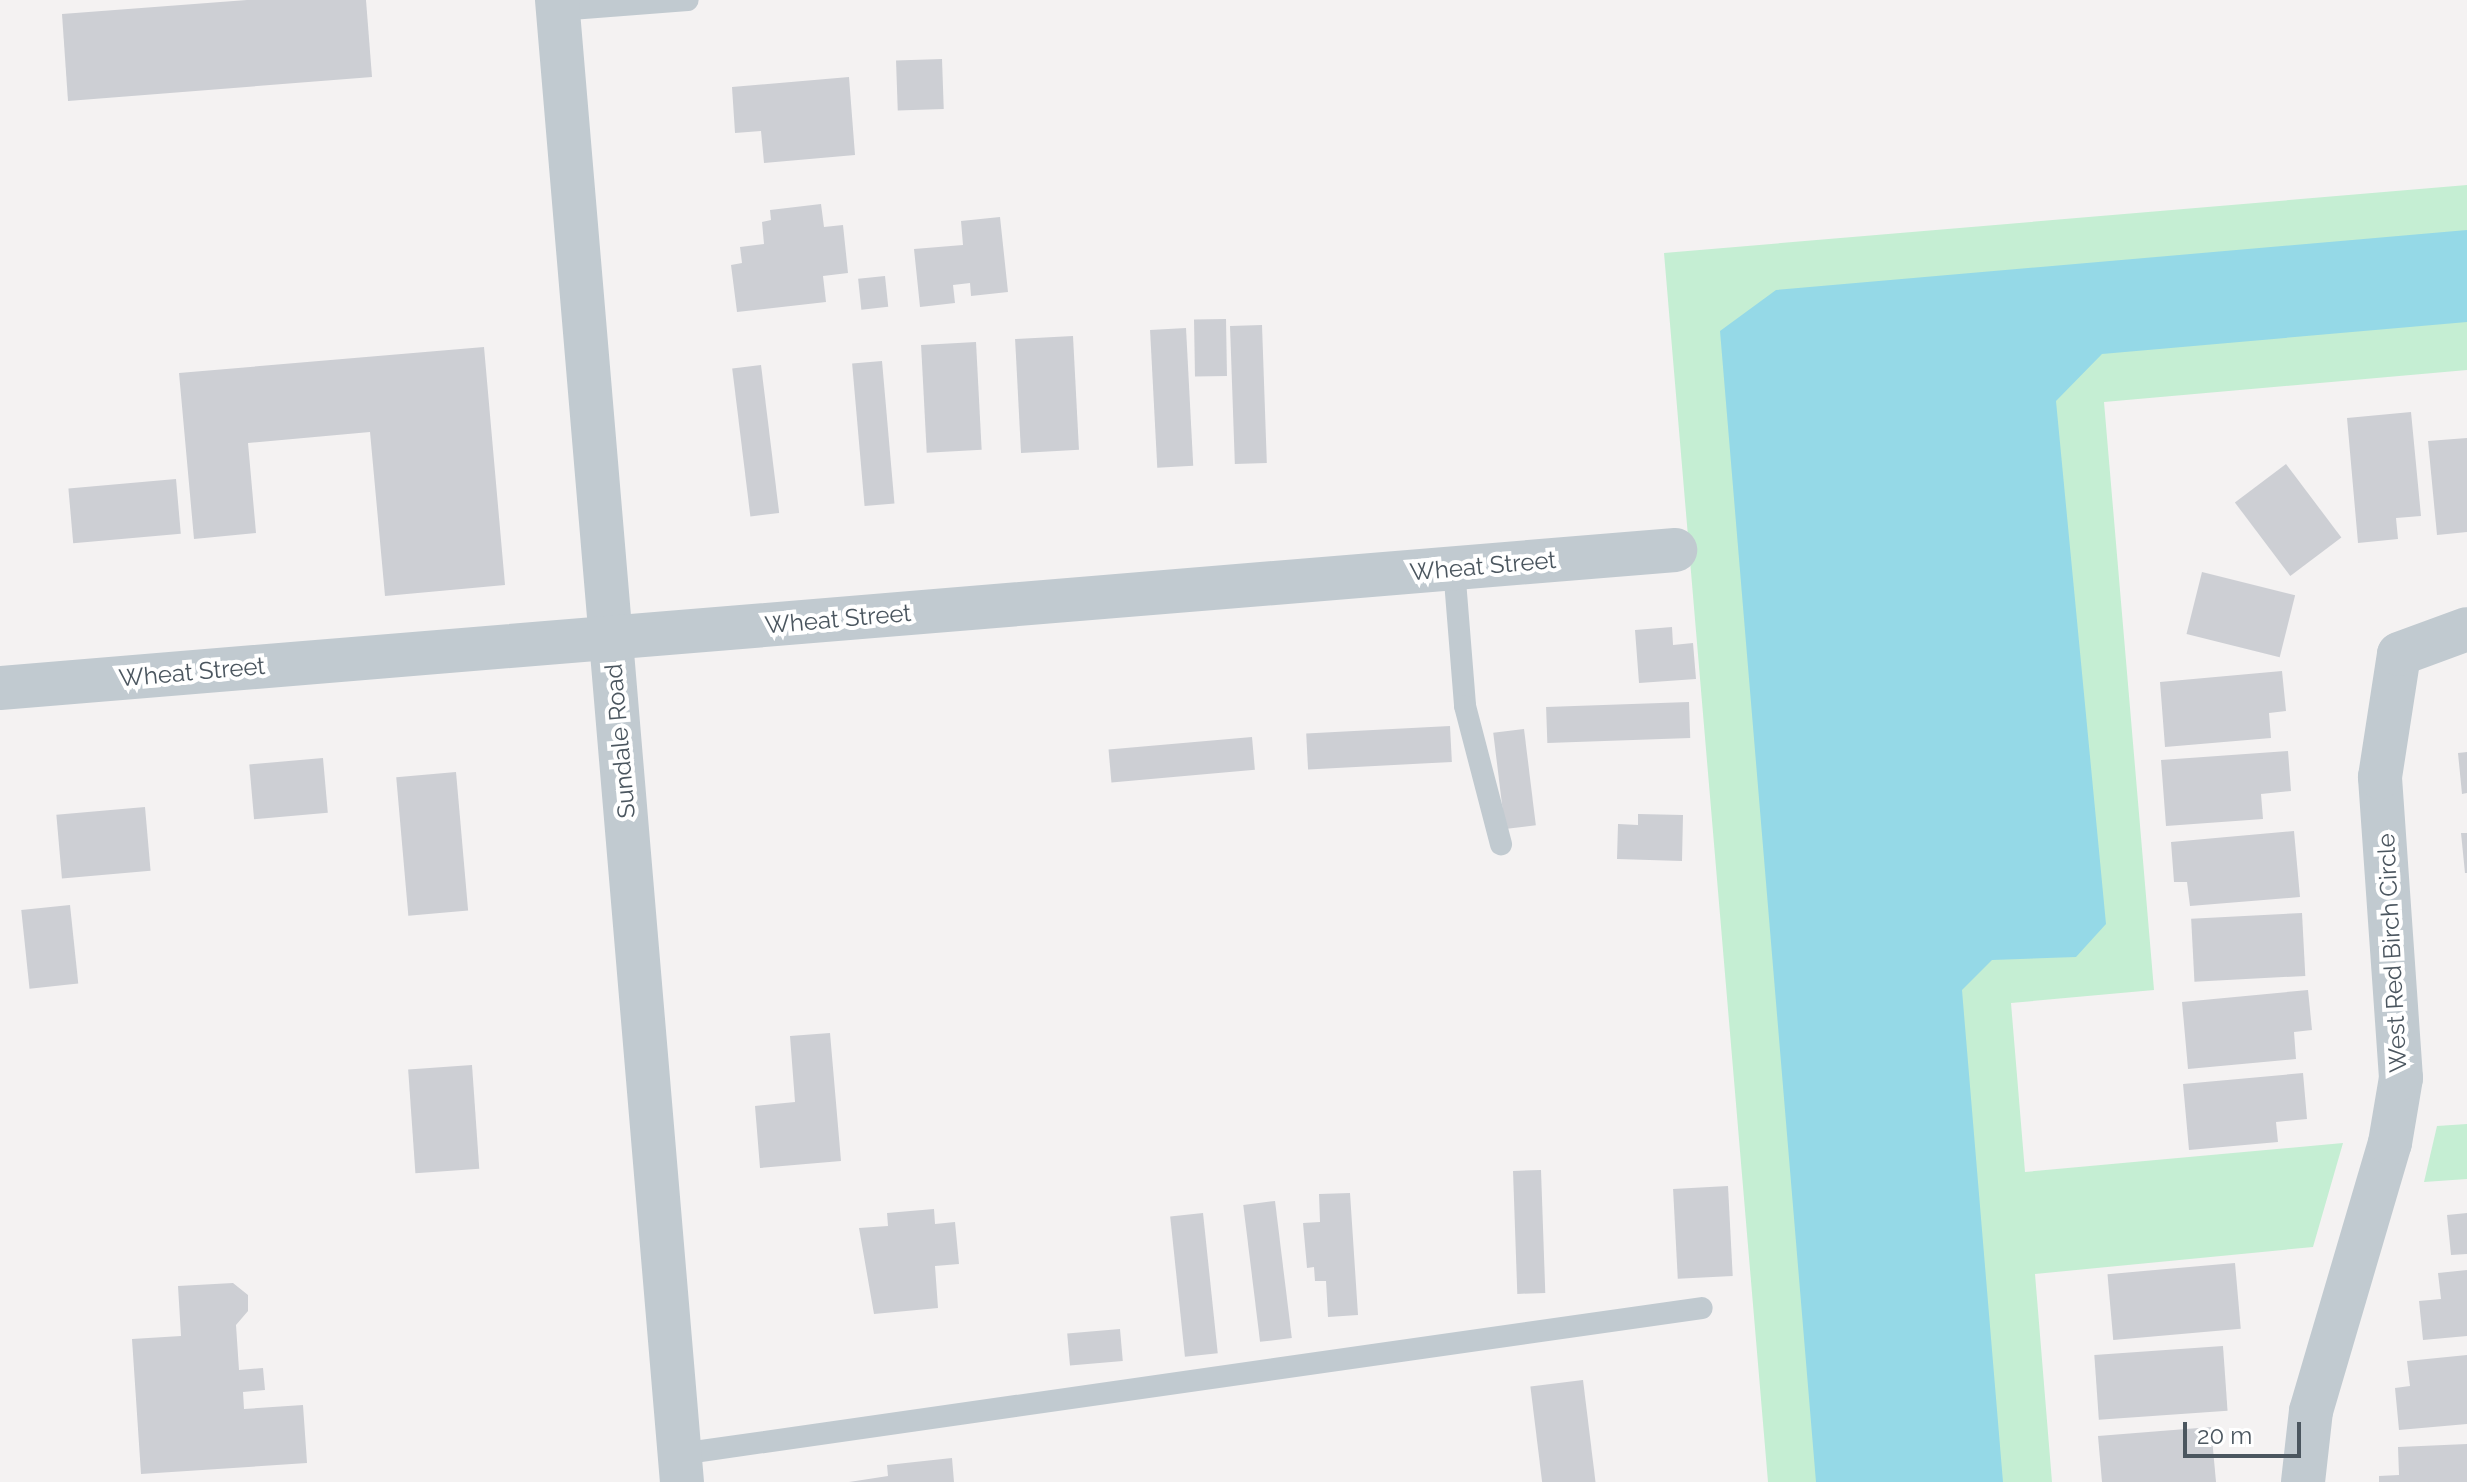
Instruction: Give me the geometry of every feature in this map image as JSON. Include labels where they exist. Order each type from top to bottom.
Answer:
[{"type":"street","name":"Sundale Road","points":[[558,5],[681,1468]]},
{"type":"street","name":"Wheat Street","points":[[0,688],[1675,550]]},
{"type":"street","name":"West Red Birch Circle","points":[[2303,1482],[2311,1411],[2390,1143],[2401,1078],[2380,777],[2399,654],[2467,629]]},
{"type":"lane","points":[[558,5],[688,0]]},
{"type":"lane","points":[[1454,568],[1465,706],[1501,844]]},
{"type":"lane","points":[[681,1468],[1702,1308]]},
{"type":"green space","points":[[2467,185],[2467,370],[2104,402],[2154,990],[2011,1003],[2025,1172],[2343,1143],[2313,1247],[2035,1274],[2052,1482],[1768,1482],[1664,253]]},
{"type":"green space","points":[[2467,1124],[2467,1179],[2424,1182],[2437,1126]]},
{"type":"water","points":[[2467,230],[2467,322],[2102,354],[2056,401],[2106,924],[2076,957],[1992,960],[1962,990],[2003,1482],[1816,1482],[1720,331],[1776,290]]},
{"type":"building","points":[[247,0],[366,0],[372,77],[68,101],[62,14]]},
{"type":"building","points":[[942,59],[944,109],[898,111],[896,61]]},
{"type":"building","points":[[849,77],[855,155],[764,163],[761,131],[735,133],[732,87]]},
{"type":"building","points":[[821,204],[824,227],[843,225],[848,273],[823,276],[826,302],[737,312],[731,265],[742,263],[740,247],[764,244],[762,222],[771,220],[770,210]]},
{"type":"building","points":[[1000,217],[1008,292],[971,296],[970,283],[953,285],[955,303],[920,307],[914,249],[963,245],[961,221]]},
{"type":"building","points":[[885,276],[888,307],[861,310],[858,279]]},
{"type":"building","points":[[1226,319],[1227,376],[1195,377],[1194,320]]},
{"type":"building","points":[[1262,325],[1267,463],[1235,464],[1230,326]]},
{"type":"building","points":[[1186,328],[1193,466],[1157,468],[1150,330]]},
{"type":"building","points":[[1073,336],[1079,450],[1021,453],[1015,339]]},
{"type":"building","points":[[976,342],[982,450],[927,453],[921,345]]},
{"type":"building","points":[[484,347],[505,585],[385,596],[370,432],[248,443],[256,533],[194,539],[179,373]]},
{"type":"building","points":[[882,361],[894,503],[865,506],[852,364]]},
{"type":"building","points":[[761,365],[779,513],[750,516],[732,369]]},
{"type":"building","points":[[2411,412],[2421,516],[2396,518],[2398,539],[2358,543],[2347,418]]},
{"type":"building","points":[[2467,438],[2467,532],[2437,535],[2428,441]]},
{"type":"building","points":[[2286,464],[2341,537],[2290,576],[2235,503]]},
{"type":"building","points":[[176,479],[181,534],[73,543],[68,488]]},
{"type":"building","points":[[2202,572],[2295,595],[2280,657],[2187,634]]},
{"type":"building","points":[[1672,627],[1673,645],[1693,643],[1696,679],[1639,683],[1635,630]]},
{"type":"building","points":[[2282,671],[2286,711],[2269,713],[2271,738],[2165,747],[2160,682]]},
{"type":"building","points":[[1689,702],[1690,738],[1547,743],[1546,707]]},
{"type":"building","points":[[1450,726],[1452,762],[1308,769],[1306,734]]},
{"type":"building","points":[[1524,729],[1536,825],[1505,829],[1493,733]]},
{"type":"building","points":[[1252,737],[1255,770],[1111,782],[1109,750]]},
{"type":"building","points":[[2288,751],[2291,791],[2261,794],[2263,819],[2166,826],[2161,760]]},
{"type":"building","points":[[2467,752],[2467,793],[2462,794],[2458,753]]},
{"type":"building","points":[[323,758],[328,813],[254,819],[249,764]]},
{"type":"building","points":[[456,772],[468,910],[408,916],[396,777]]},
{"type":"building","points":[[145,807],[151,871],[62,879],[56,815]]},
{"type":"building","points":[[1638,814],[1683,815],[1682,861],[1617,859],[1618,824],[1638,825]]},
{"type":"building","points":[[2294,831],[2300,897],[2190,906],[2187,882],[2174,882],[2171,842]]},
{"type":"building","points":[[2461,833],[2467,833],[2467,873],[2465,873]]},
{"type":"building","points":[[70,905],[78,984],[30,989],[21,910]]},
{"type":"building","points":[[2302,913],[2305,976],[2194,982],[2191,919]]},
{"type":"building","points":[[2308,990],[2312,1030],[2294,1032],[2296,1059],[2188,1069],[2182,1002]]},
{"type":"building","points":[[830,1033],[841,1161],[760,1168],[755,1106],[795,1102],[790,1036]]},
{"type":"building","points":[[472,1065],[479,1169],[415,1173],[408,1069]]},
{"type":"building","points":[[2303,1073],[2307,1119],[2276,1122],[2278,1142],[2189,1150],[2183,1084]]},
{"type":"building","points":[[1541,1170],[1545,1293],[1517,1294],[1513,1171]]},
{"type":"building","points":[[1728,1186],[1733,1276],[1678,1279],[1673,1189]]},
{"type":"building","points":[[1350,1193],[1358,1315],[1328,1317],[1326,1281],[1315,1281],[1314,1267],[1307,1268],[1303,1223],[1320,1222],[1319,1194]]},
{"type":"building","points":[[1275,1201],[1292,1338],[1260,1342],[1243,1205]]},
{"type":"building","points":[[934,1209],[935,1224],[955,1222],[959,1264],[935,1266],[938,1308],[874,1314],[859,1228],[888,1226],[887,1213]]},
{"type":"building","points":[[1203,1213],[1218,1353],[1185,1357],[1170,1216]]},
{"type":"building","points":[[2467,1213],[2467,1254],[2451,1255],[2447,1215]]},
{"type":"building","points":[[2235,1263],[2241,1329],[2113,1340],[2107,1274]]},
{"type":"building","points":[[2467,1270],[2467,1336],[2423,1340],[2419,1301],[2441,1299],[2438,1273]]},
{"type":"building","points":[[233,1283],[248,1295],[248,1311],[236,1325],[239,1370],[263,1368],[265,1390],[243,1392],[244,1409],[303,1405],[307,1463],[141,1474],[132,1339],[181,1336],[178,1286]]},
{"type":"building","points":[[1120,1329],[1123,1361],[1070,1365],[1067,1334]]},
{"type":"building","points":[[2223,1346],[2228,1411],[2099,1420],[2094,1355]]},
{"type":"building","points":[[2467,1355],[2467,1424],[2399,1430],[2395,1388],[2410,1386],[2407,1361]]},
{"type":"building","points":[[1583,1380],[1596,1482],[1542,1482],[1530,1386]]},
{"type":"building","points":[[2211,1427],[2216,1482],[2102,1482],[2098,1436]]},
{"type":"building","points":[[2467,1444],[2467,1482],[2379,1482],[2379,1476],[2399,1475],[2398,1447]]},
{"type":"building","points":[[952,1458],[954,1482],[849,1482],[888,1476],[887,1465]]}]
